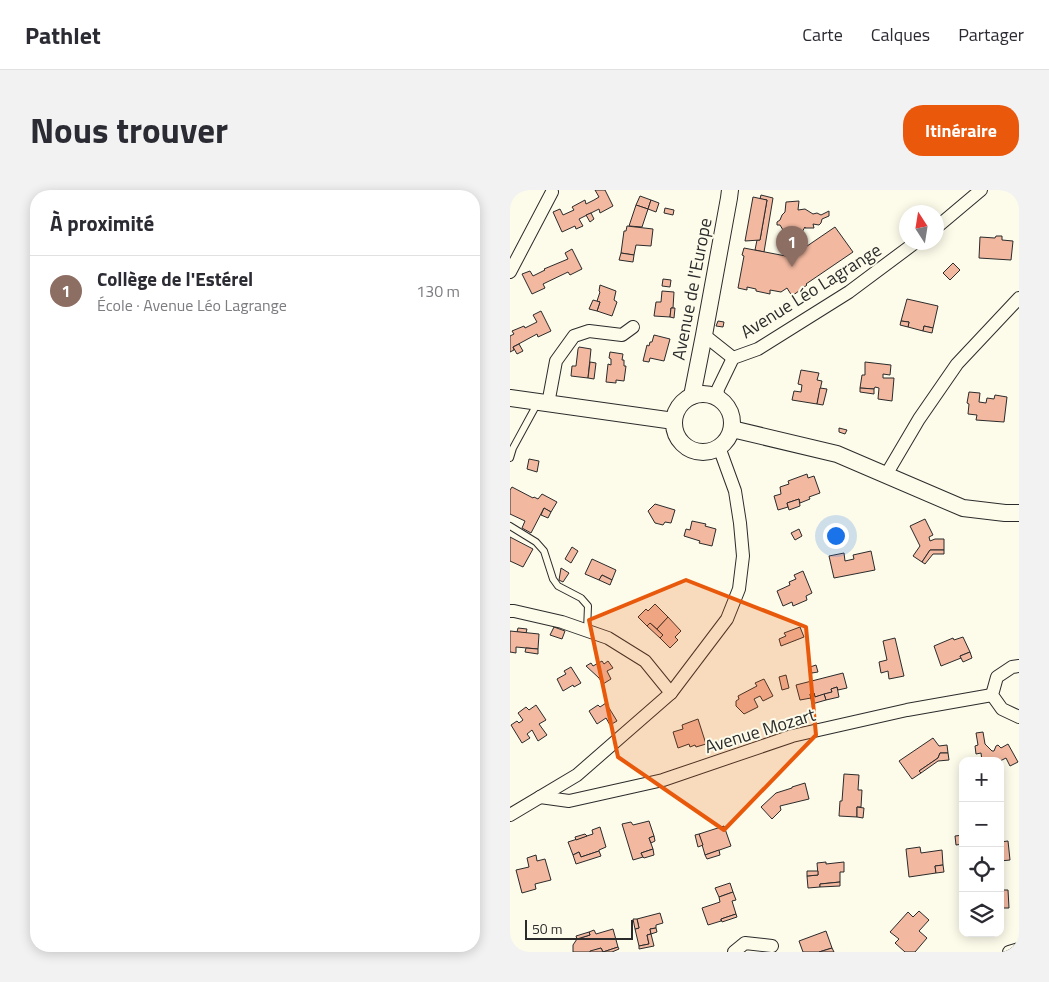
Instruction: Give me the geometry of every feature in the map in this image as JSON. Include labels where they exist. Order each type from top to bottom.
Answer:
[{"type":"street","name":"Avenue de l'Europe","points":[[692,396],[730,190]]},
{"type":"street","points":[[944,221],[982,190]]},
{"type":"street","points":[[510,272],[552,192]]},
{"type":"street","name":"Avenue Léo Lagrange","points":[[717,397],[718,389],[733,358],[758,349],[848,292],[905,250]]},
{"type":"street","points":[[886,474],[919,420],[958,364],[1019,298]]},
{"type":"street","points":[[543,403],[556,361],[574,336],[589,331],[622,335],[633,327]]},
{"type":"street","points":[[704,335],[733,358]]},
{"type":"street","points":[[708,394],[717,397],[730,410],[732,429],[729,436],[725,443],[712,451],[696,452],[688,449],[682,444],[674,430],[677,409],[686,399],[692,396],[708,394]]},
{"type":"street","points":[[510,398],[674,422]]},
{"type":"street","points":[[732,429],[837,454],[963,508],[1019,513]]},
{"type":"street","points":[[510,815],[577,775],[671,693],[727,620],[739,589],[743,556],[735,491],[719,448]]},
{"type":"street","points":[[510,611],[562,622],[608,638],[645,661],[671,693]]},
{"type":"street","points":[[1019,666],[1012,667],[997,677],[992,695],[1002,709],[1019,717]]},
{"type":"street","name":"Avenue Mozart","points":[[540,797],[569,801],[663,780],[792,736],[907,710],[992,695]]},
{"type":"street","points":[[734,952],[745,943],[772,946]]},
{"type":"street","points":[[1009,952],[1019,949]]},
{"type":"lane","points":[[510,458],[513,448],[543,403]]},
{"type":"lane","points":[[510,526],[536,542],[544,551],[553,579],[558,586],[581,598],[588,606],[587,630]]},
{"type":"highlighted area","points":[[686,580],[806,627],[816,735],[724,830],[618,757],[589,620]]},
{"type":"building","points":[[595,190],[605,190],[613,206],[600,213],[599,209],[579,219],[583,226],[576,229],[575,226],[562,232],[553,212],[560,209],[563,215],[574,210],[572,207],[585,200],[586,204],[594,200],[599,197]]},
{"type":"building","points":[[761,195],[773,198],[764,252],[755,250],[757,240],[760,240],[767,200],[760,199]]},
{"type":"building","points":[[640,196],[651,200],[648,209],[636,205]]},
{"type":"building","points":[[753,197],[767,200],[760,240],[745,241]]},
{"type":"building","points":[[651,200],[659,203],[656,212],[648,209]]},
{"type":"building","points":[[799,201],[798,210],[805,209],[813,214],[821,215],[829,211],[829,216],[822,219],[819,225],[813,224],[814,228],[805,227],[798,235],[798,238],[790,235],[785,239],[781,234],[783,230],[780,225],[777,225],[777,222],[785,212],[786,202]]},
{"type":"building","points":[[636,205],[648,209],[642,227],[629,226]]},
{"type":"building","points":[[665,208],[674,210],[673,215],[664,213]]},
{"type":"building","points":[[591,213],[594,219],[590,222],[586,215]]},
{"type":"building","points":[[627,226],[653,229],[651,246],[636,245],[634,255],[621,253],[624,231],[626,231]]},
{"type":"building","points":[[835,227],[853,252],[806,284],[792,296],[787,288],[781,292],[770,290],[770,294],[747,287],[747,290],[738,288],[744,248],[791,257]]},
{"type":"building","points":[[996,236],[1002,236],[1002,240],[1013,241],[1011,260],[979,258],[980,237],[995,238]]},
{"type":"building","points":[[572,249],[582,269],[570,275],[568,272],[543,284],[545,288],[532,294],[522,274],[530,271],[533,276],[568,259],[565,253]]},
{"type":"building","points":[[621,253],[634,255],[633,262],[619,260]]},
{"type":"building","points":[[953,263],[960,270],[950,280],[943,273]]},
{"type":"building","points":[[663,279],[671,280],[670,287],[662,286]]},
{"type":"building","points":[[600,285],[616,291],[614,300],[617,302],[612,316],[597,311],[600,302],[597,301]]},
{"type":"building","points":[[662,291],[674,292],[673,308],[671,308],[670,317],[654,316],[656,302],[661,302]]},
{"type":"building","points":[[907,299],[938,306],[933,328],[924,326],[923,331],[908,327],[909,322],[901,321]]},
{"type":"building","points":[[593,300],[600,302],[597,311],[589,309]]},
{"type":"building","points":[[671,308],[675,308],[674,318],[670,317]]},
{"type":"building","points":[[541,311],[551,331],[538,337],[537,334],[513,347],[514,350],[510,352],[510,336],[514,334],[512,331],[524,326],[525,328],[537,322],[533,315]]},
{"type":"building","points":[[718,321],[724,322],[723,327],[716,326]]},
{"type":"building","points":[[901,321],[909,322],[908,327],[900,325]]},
{"type":"building","points":[[924,326],[933,328],[932,333],[923,331]]},
{"type":"building","points":[[654,335],[670,339],[664,361],[650,358],[649,362],[643,361],[647,345],[649,346],[650,342],[652,342]]},
{"type":"building","points":[[519,344],[523,351],[517,354],[513,347]]},
{"type":"building","points":[[579,347],[591,349],[588,378],[571,376],[572,366],[576,366]]},
{"type":"building","points":[[610,352],[623,354],[622,360],[624,360],[624,366],[626,366],[624,381],[616,380],[616,383],[606,382],[608,364],[611,365]]},
{"type":"building","points":[[590,362],[596,363],[594,379],[588,378]]},
{"type":"building","points":[[865,362],[891,365],[890,375],[883,374],[883,378],[894,378],[892,401],[878,399],[879,388],[860,388],[862,375],[865,375]]},
{"type":"building","points":[[801,370],[819,373],[817,380],[822,381],[817,404],[792,400],[794,391],[801,392],[802,385],[798,384]]},
{"type":"building","points":[[820,388],[827,389],[823,405],[817,404]]},
{"type":"building","points":[[860,388],[874,389],[874,394],[860,392]]},
{"type":"building","points":[[969,392],[980,393],[979,402],[986,403],[987,398],[994,399],[995,395],[1007,397],[1004,422],[976,420],[977,415],[968,414]]},
{"type":"building","points":[[839,428],[847,430],[845,434],[839,432]]},
{"type":"building","points":[[529,459],[539,461],[537,472],[527,469]]},
{"type":"building","points":[[807,474],[808,478],[814,476],[820,493],[800,503],[799,499],[787,503],[788,507],[778,510],[774,496],[781,494],[780,487],[789,484],[788,481]]},
{"type":"building","points":[[512,487],[533,498],[538,499],[542,494],[557,502],[551,512],[544,508],[531,533],[522,528],[525,521],[510,514],[510,490]]},
{"type":"building","points":[[799,499],[800,506],[789,510],[787,503]]},
{"type":"building","points":[[655,504],[675,510],[671,523],[665,522],[663,525],[655,523],[648,511]]},
{"type":"building","points":[[544,508],[551,512],[548,518],[541,515]]},
{"type":"building","points":[[925,519],[933,535],[929,537],[930,541],[944,539],[944,550],[930,550],[922,562],[913,556],[920,546],[910,526]]},
{"type":"building","points":[[692,521],[706,524],[705,526],[716,529],[712,546],[699,543],[700,541],[684,536],[686,529],[690,530]]},
{"type":"building","points":[[799,529],[802,536],[795,540],[791,533]]},
{"type":"building","points":[[510,537],[533,549],[523,567],[510,561]]},
{"type":"building","points":[[572,547],[578,551],[571,563],[565,559]]},
{"type":"building","points":[[930,550],[944,550],[944,554],[933,554],[925,564],[922,562]]},
{"type":"building","points":[[871,551],[875,570],[834,578],[829,556],[844,553],[845,561],[854,559],[853,555]]},
{"type":"building","points":[[592,559],[616,570],[612,580],[602,575],[599,580],[585,574]]},
{"type":"building","points":[[561,568],[569,573],[563,582],[559,580]]},
{"type":"building","points":[[803,571],[812,593],[806,596],[807,600],[793,606],[792,602],[783,606],[777,591],[790,585],[789,582],[796,579],[794,575]]},
{"type":"building","points":[[602,575],[612,580],[610,585],[599,580]]},
{"type":"building","points":[[655,604],[668,617],[657,629],[650,623],[647,626],[638,617]]},
{"type":"building","points":[[668,617],[681,631],[675,637],[678,640],[670,648],[660,638],[663,635],[657,629]]},
{"type":"building","points":[[650,623],[663,635],[660,638],[647,626]]},
{"type":"building","points":[[554,627],[565,631],[562,639],[550,635]]},
{"type":"building","points":[[800,627],[804,637],[781,646],[779,639],[786,636],[784,633]]},
{"type":"building","points":[[518,628],[527,629],[526,633],[517,632]]},
{"type":"building","points":[[510,631],[539,634],[538,649],[516,647],[516,653],[510,652]]},
{"type":"building","points":[[963,637],[970,652],[941,666],[934,646],[953,638],[954,640]]},
{"type":"building","points":[[895,638],[904,676],[889,679],[888,671],[881,673],[879,662],[887,660],[883,641]]},
{"type":"building","points":[[526,648],[538,649],[538,654],[525,652]]},
{"type":"building","points":[[970,652],[972,658],[963,662],[960,656]]},
{"type":"building","points":[[602,661],[604,664],[608,661],[613,668],[607,671],[611,679],[603,684],[586,666],[591,663],[593,666]]},
{"type":"building","points":[[816,665],[818,672],[812,673],[810,667]]},
{"type":"building","points":[[571,667],[581,683],[563,691],[557,679],[566,674],[564,671]]},
{"type":"building","points":[[843,673],[847,688],[838,690],[837,687],[831,689],[832,692],[815,697],[814,693],[810,694],[811,698],[800,700],[796,685]]},
{"type":"building","points":[[786,675],[789,688],[782,690],[779,677]]},
{"type":"building","points":[[764,679],[773,696],[763,701],[760,696],[754,699],[758,707],[744,714],[736,706],[736,701],[739,699],[738,696],[757,686],[755,683]]},
{"type":"building","points":[[837,687],[839,697],[826,700],[824,694],[832,692],[831,689]]},
{"type":"building","points":[[814,693],[815,697],[824,694],[826,700],[812,704],[810,694]]},
{"type":"building","points":[[606,703],[617,721],[610,725],[606,718],[597,724],[589,711],[598,705],[600,707]]},
{"type":"building","points":[[536,705],[546,720],[539,724],[547,735],[538,741],[532,730],[527,734],[530,738],[522,743],[511,725],[523,720],[518,713],[526,707],[529,710]]},
{"type":"building","points":[[698,719],[706,744],[690,747],[689,744],[678,748],[673,732],[683,729],[682,725]]},
{"type":"building","points":[[983,732],[985,744],[992,751],[998,745],[1001,748],[1008,744],[1018,762],[1010,766],[1004,757],[982,757],[981,753],[976,754],[975,746],[978,745],[976,733]]},
{"type":"building","points":[[933,738],[939,746],[947,745],[948,753],[940,753],[938,758],[919,771],[921,773],[912,779],[899,761]]},
{"type":"building","points":[[940,753],[948,753],[949,760],[938,761],[921,773],[919,771],[938,758]]},
{"type":"building","points":[[844,774],[859,775],[858,790],[862,790],[861,807],[857,807],[857,817],[839,816]]},
{"type":"building","points":[[805,783],[809,799],[780,806],[781,810],[772,819],[761,807],[776,793]]},
{"type":"building","points":[[857,807],[864,808],[863,818],[857,817]]},
{"type":"building","points":[[649,821],[654,836],[649,838],[653,849],[641,853],[643,857],[633,860],[622,824],[631,822],[633,825]]},
{"type":"building","points":[[724,826],[731,846],[705,855],[699,834]]},
{"type":"building","points":[[600,827],[606,847],[581,857],[579,852],[573,855],[568,842],[593,834],[592,830]]},
{"type":"building","points":[[585,834],[587,836],[576,840],[575,837]]},
{"type":"building","points":[[699,834],[703,845],[698,847],[695,835]]},
{"type":"building","points":[[654,836],[655,841],[651,843],[649,838]]},
{"type":"building","points":[[955,836],[959,836],[959,845],[956,845]]},
{"type":"building","points":[[1008,841],[1010,860],[1004,861],[1004,842]]},
{"type":"building","points":[[920,847],[921,853],[942,850],[943,865],[935,866],[936,873],[909,877],[906,849]]},
{"type":"building","points":[[653,849],[654,855],[643,857],[641,853]]},
{"type":"building","points":[[719,850],[720,855],[707,859],[705,855]]},
{"type":"building","points":[[599,851],[601,856],[576,864],[573,855],[579,852],[581,857]]},
{"type":"building","points":[[536,855],[537,861],[545,859],[551,880],[535,884],[536,889],[522,893],[516,870],[529,867],[527,858]]},
{"type":"building","points":[[826,862],[826,864],[844,862],[844,872],[840,872],[840,882],[820,884],[820,887],[808,888],[807,876],[818,875],[817,863]]},
{"type":"building","points":[[943,865],[944,872],[936,873],[935,866]]},
{"type":"building","points":[[807,871],[818,871],[818,875],[807,876]]},
{"type":"building","points":[[840,882],[840,886],[820,887],[820,884]]},
{"type":"building","points":[[730,883],[733,892],[719,897],[715,888]]},
{"type":"building","points":[[1004,890],[1008,890],[1009,908],[1004,908]]},
{"type":"building","points":[[733,892],[736,900],[732,901],[736,914],[708,925],[702,908],[720,902],[719,897]]},
{"type":"building","points":[[919,911],[929,920],[919,931],[927,938],[915,952],[905,952],[895,943],[899,939],[890,932],[908,912],[913,917]]},
{"type":"building","points":[[660,913],[663,923],[656,925],[656,928],[650,929],[651,934],[647,935],[649,944],[639,946],[635,929],[639,928],[637,919]]},
{"type":"building","points":[[736,914],[737,917],[722,922],[721,919]]},
{"type":"building","points":[[633,919],[637,919],[639,928],[635,929]]},
{"type":"building","points":[[656,928],[657,932],[651,934],[650,929]]},
{"type":"building","points":[[613,929],[618,947],[603,952],[601,948],[590,952],[573,952],[573,945],[577,939],[590,935],[589,932],[594,930],[596,934]]},
{"type":"building","points":[[826,931],[832,948],[819,952],[803,952],[799,941]]},
{"type":"building","points":[[589,932],[590,935],[577,939],[576,936]]},
{"type":"building","points":[[651,934],[654,946],[639,949],[639,946],[649,944],[647,935]]},
{"type":"building","points":[[618,947],[619,949],[612,952],[603,952]]},
{"type":"building","points":[[601,948],[603,952],[590,952],[590,951]]},
{"type":"building","points":[[832,948],[834,952],[819,952]]},
{"type":"place","name":"Collège de l'Estérel","points":[[792,267]]}]
